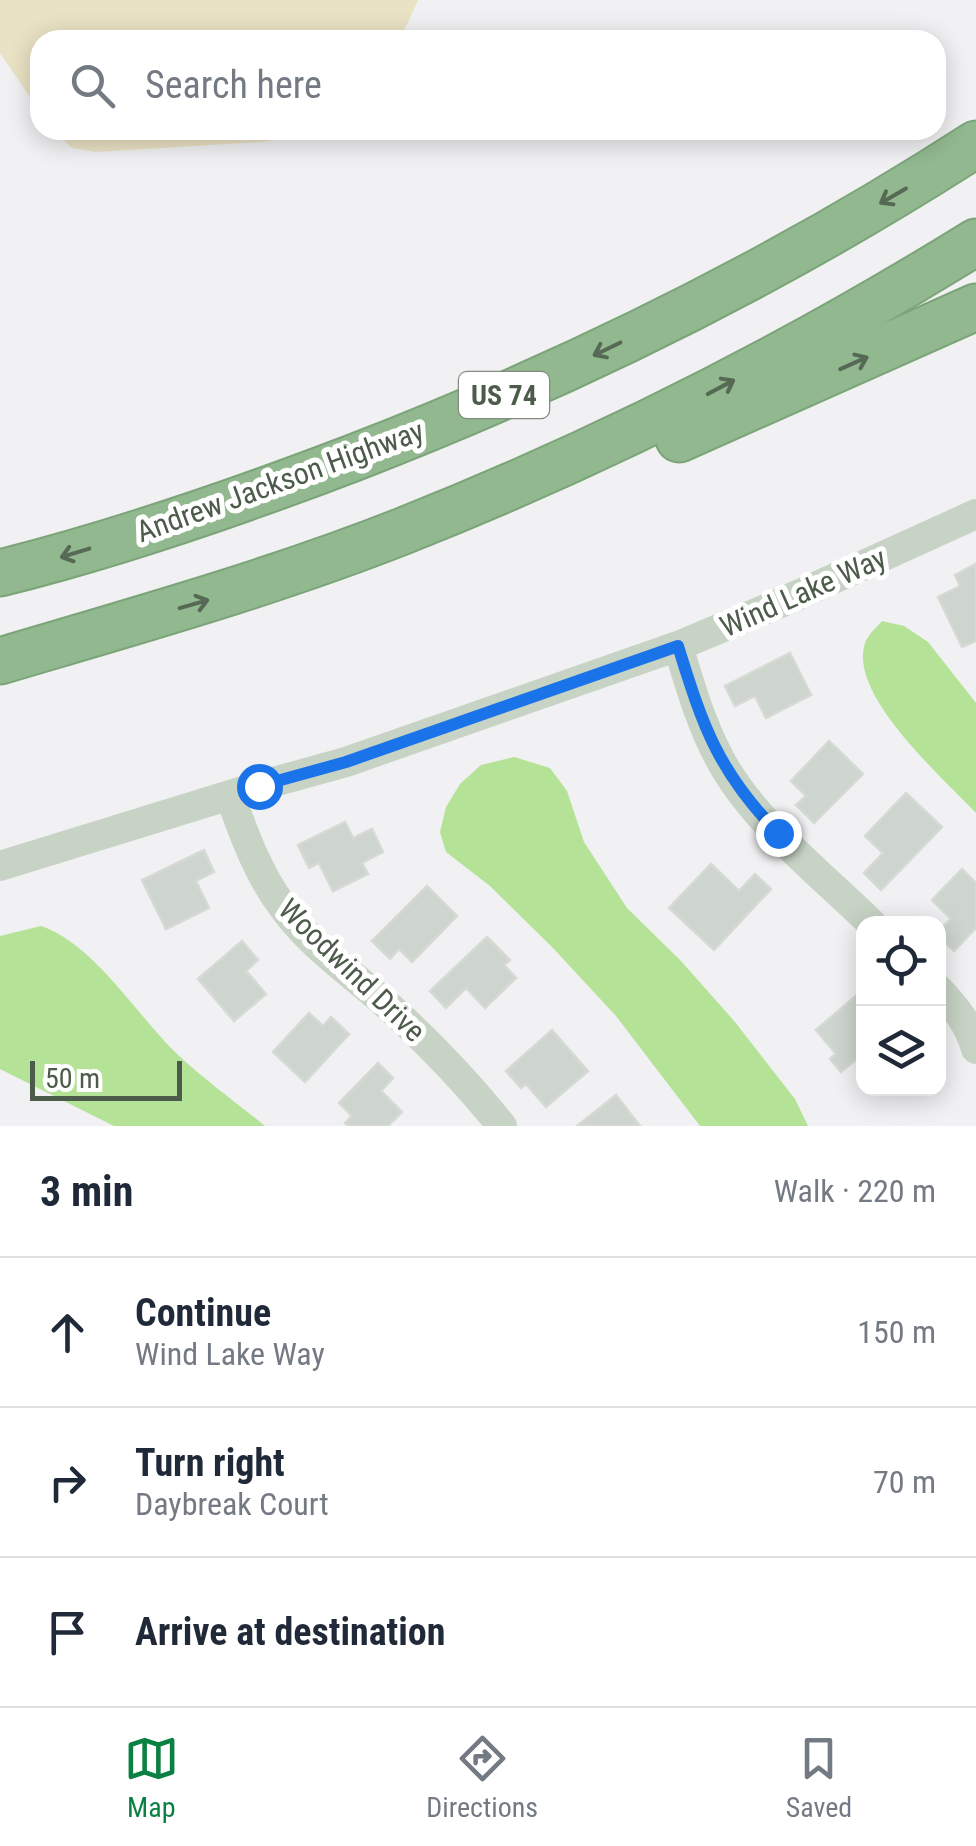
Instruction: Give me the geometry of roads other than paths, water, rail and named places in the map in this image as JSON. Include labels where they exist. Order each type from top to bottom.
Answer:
[{"type":"highway","name":"Andrew Jackson Highway","points":[[0,573],[234,502],[418,432],[568,368],[788,255],[976,144]]},
{"type":"highway","points":[[402,531],[692,402],[803,344],[976,242]]},
{"type":"highway","points":[[0,661],[231,593],[402,531],[623,464],[976,307]]},
{"type":"street","name":"Wind Lake Way","points":[[0,866],[346,762],[678,646],[976,514]]},
{"type":"street","points":[[678,646],[709,738],[737,786],[778,833],[864,916]]},
{"type":"street","name":"Woodwind Drive","points":[[230,796],[260,868],[283,908],[432,1047],[502,1126]]},
{"type":"street","points":[[946,998],[962,1016],[976,1049]]}]
